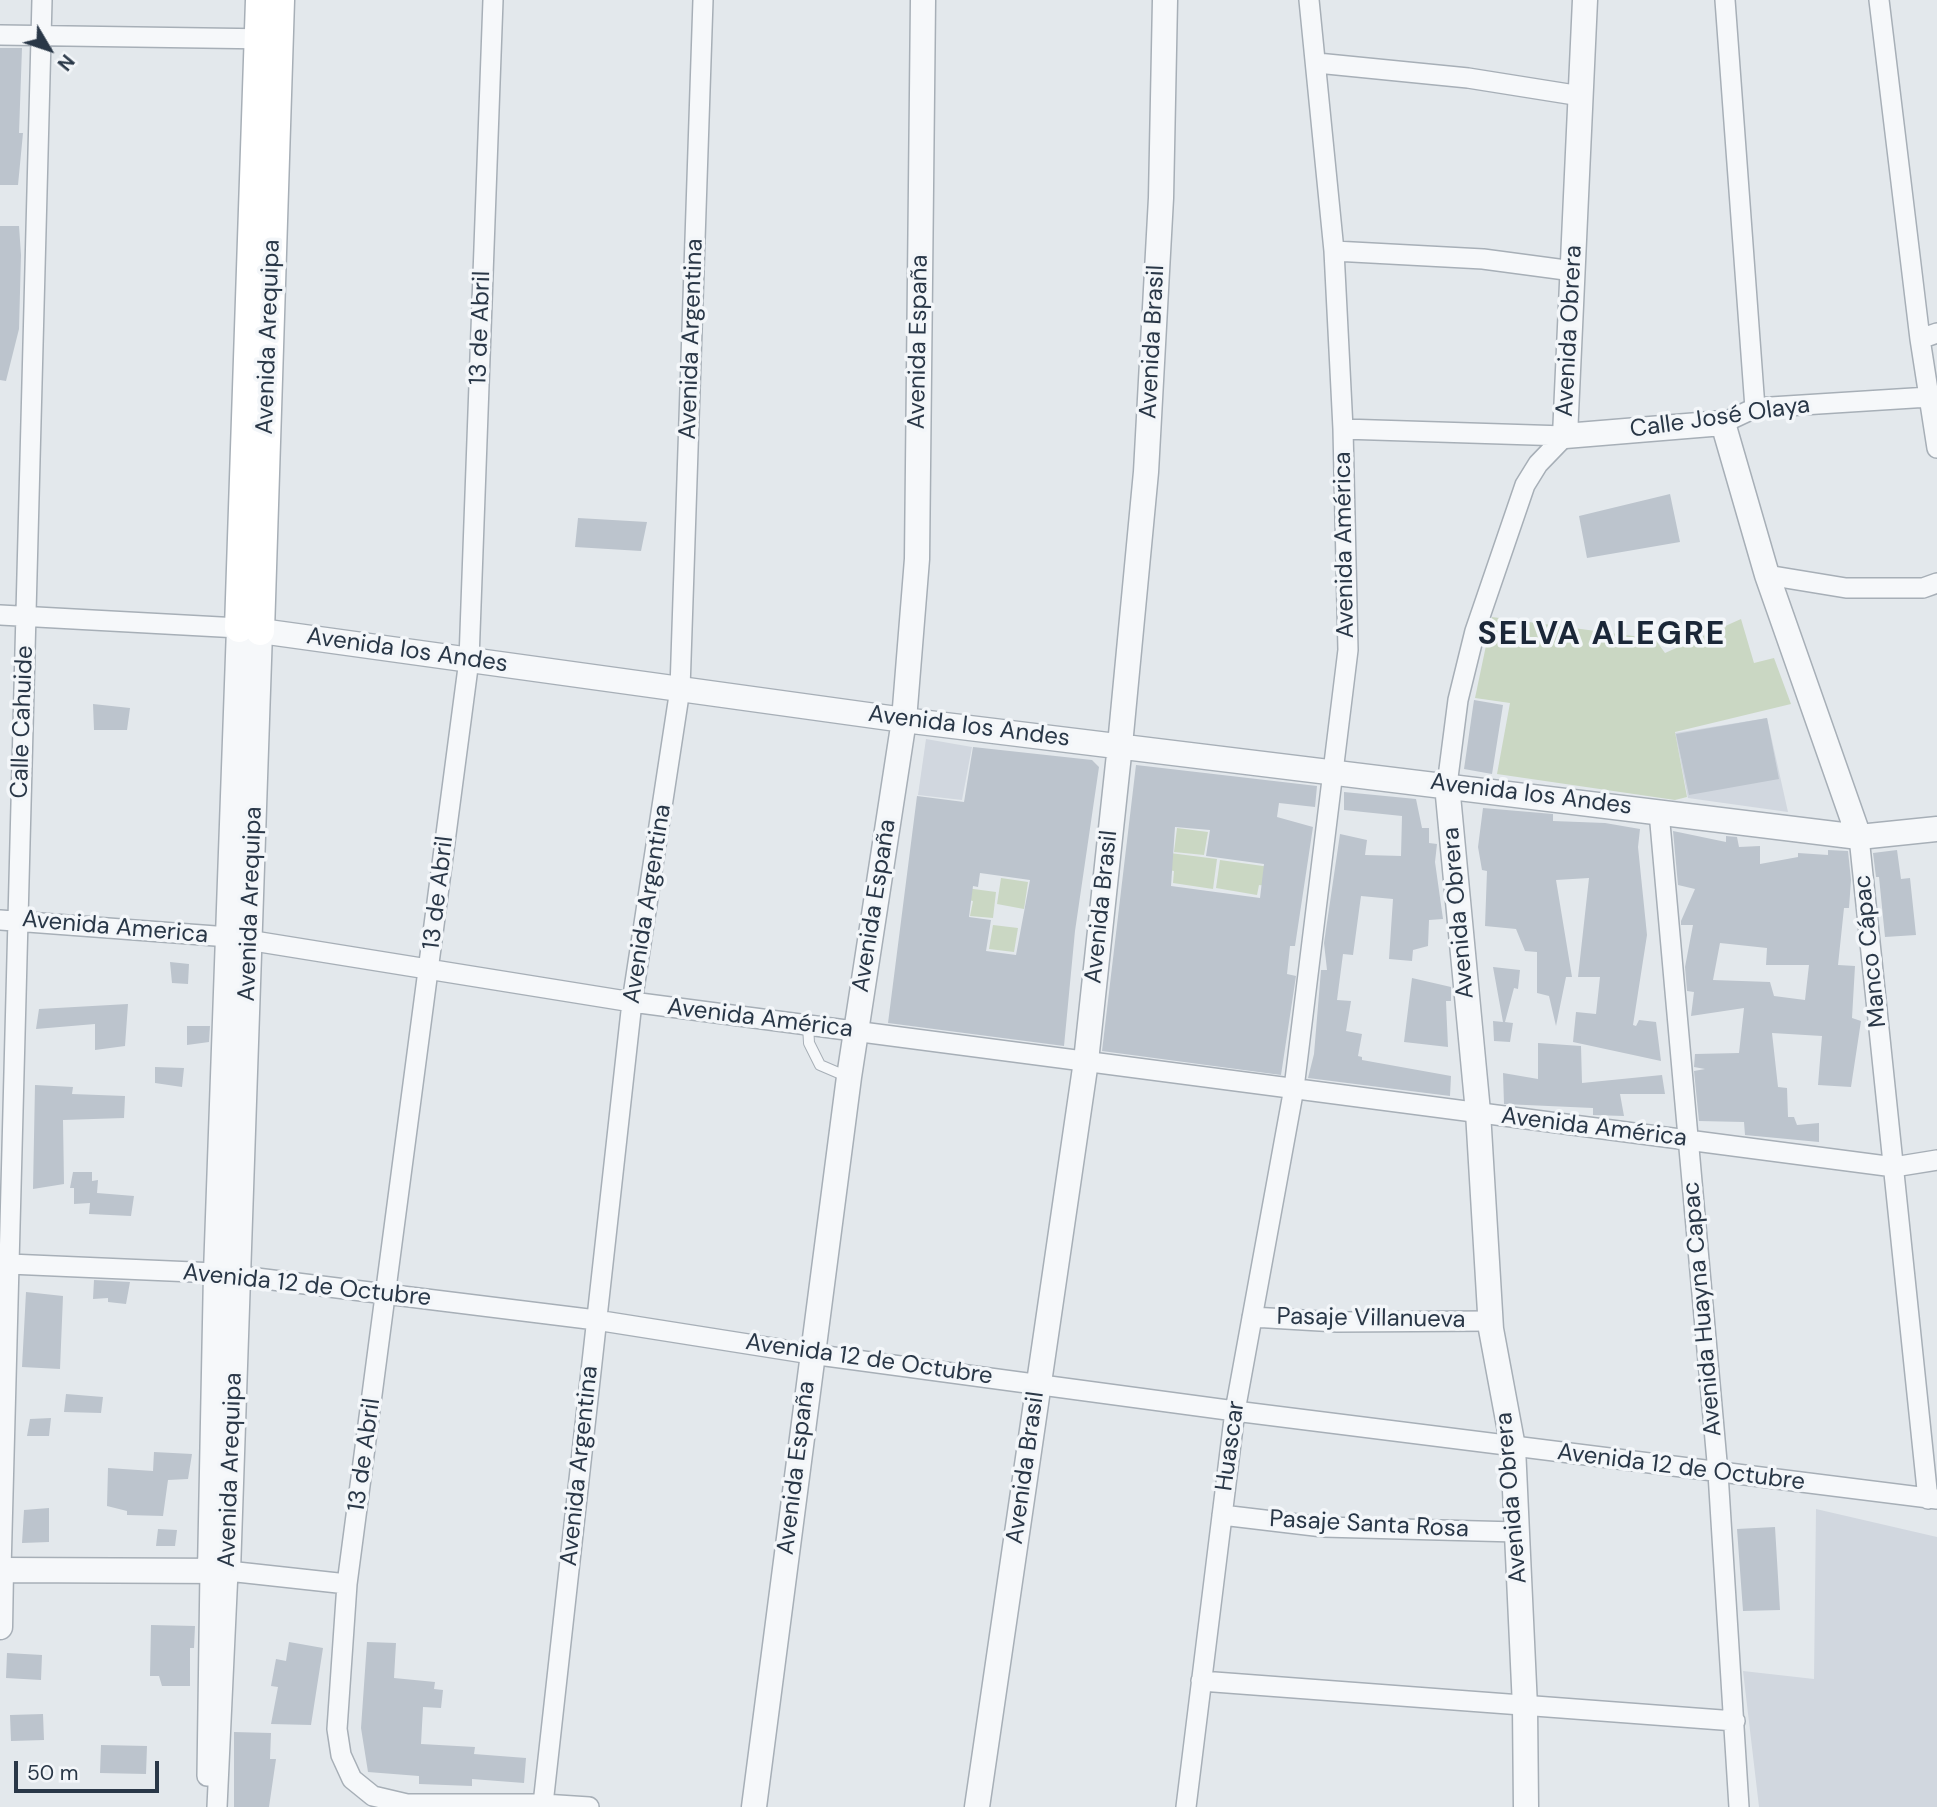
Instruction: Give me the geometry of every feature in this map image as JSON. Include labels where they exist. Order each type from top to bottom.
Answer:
[{"type":"main road","name":"Avenida Arequipa","points":[[260,0],[269,39]]},
{"type":"main road","name":"Avenida Arequipa","points":[[249,629],[269,39],[280,0]]},
{"type":"street","name":"Calle Cahuide","points":[[1,1570],[2,1409],[9,1264],[8,919],[26,617],[42,0]]},
{"type":"street","name":"13 de Abril","points":[[493,0],[468,660],[388,1294],[347,1584],[337,1729],[341,1755],[352,1779],[373,1796],[407,1804],[543,1804]]},
{"type":"street","name":"Avenida Argentina","points":[[543,1804],[632,1002],[680,689],[703,0]]},
{"type":"street","name":"Avenida España","points":[[754,1807],[849,1077],[904,720],[918,559],[923,0]]},
{"type":"street","name":"Avenida Brasil","points":[[977,1807],[1086,1061],[1120,745],[1147,458],[1161,198],[1165,0]]},
{"type":"street","name":"Avenida América","points":[[1294,1088],[1348,650],[1343,429],[1334,251],[1309,0]]},
{"type":"street","name":"Avenida Obrera","points":[[1526,1807],[1525,1707],[1513,1447],[1490,1321],[1478,1112],[1447,785],[1458,699],[1475,631],[1525,485],[1538,464],[1565,436],[1585,0]]},
{"type":"street","points":[[1725,0],[1755,408]]},
{"type":"street","points":[[1879,0],[1929,336],[1929,397],[1937,448]]},
{"type":"street","points":[[0,35],[269,39]]},
{"type":"street","points":[[1317,63],[1468,78],[1581,96]]},
{"type":"street","points":[[1334,251],[1483,260],[1573,271]]},
{"type":"street","name":"Calle José Olaya","points":[[1343,429],[1565,436],[1723,423],[1755,408],[1929,397]]},
{"type":"street","name":"Manco Cápac","points":[[1723,423],[1767,575],[1859,837],[1933,1499]]},
{"type":"street","points":[[1767,575],[1846,588],[1923,588],[1937,583]]},
{"type":"street","name":"Avenida los Andes","points":[[0,615],[249,629],[904,720],[1859,837],[1937,829]]},
{"type":"street","name":"Avenida Arequipa","points":[[217,1807],[226,1274],[249,629]]},
{"type":"street","name":"Avenida Huayna Capac","points":[[1659,812],[1718,1473],[1739,1807]]},
{"type":"street","name":"Avenida America","points":[[8,919],[240,939]]},
{"type":"street","name":"Avenida América","points":[[240,939],[632,1002],[1894,1167],[1937,1160]]},
{"type":"street","name":"Huascar","points":[[1186,1807],[1235,1411],[1294,1088]]},
{"type":"street","name":"Avenida 12 de Octubre","points":[[9,1264],[226,1274],[596,1320],[811,1354],[1235,1411],[1933,1499]]},
{"type":"street","name":"Pasaje Villanueva","points":[[1252,1317],[1337,1322],[1490,1321]]},
{"type":"street","name":"Pasaje Santa Rosa","points":[[1222,1515],[1323,1527],[1517,1532]]},
{"type":"street","points":[[0,1627],[1,1570],[219,1571],[347,1584]]},
{"type":"street","name":"Avenida Arequipa","points":[[205,1807],[219,1571]]},
{"type":"street","points":[[1200,1681],[1735,1721]]},
{"type":"street","points":[[543,1804],[589,1807]]},
{"type":"lane","points":[[808,1025],[809,1043],[820,1065],[849,1077]]},
{"type":"shaded area","points":[[1767,718],[1788,812],[1688,798],[1675,733]]},
{"type":"shaded area","points":[[926,739],[972,747],[962,800],[918,795]]},
{"type":"shaded area","points":[[1816,1509],[1937,1537],[1937,1807],[1759,1807],[1743,1671],[1814,1679]]},
{"type":"green space","points":[[1492,617],[1655,639],[1665,653],[1741,619],[1754,663],[1774,658],[1791,704],[1675,732],[1687,797],[1675,800],[1497,774],[1510,703],[1475,698]]},
{"type":"green space","points":[[1177,828],[1208,832],[1204,855],[1174,852]]},
{"type":"green space","points":[[1170,853],[1217,859],[1213,889],[1173,883],[1174,871],[1168,870]]},
{"type":"green space","points":[[1220,860],[1270,867],[1268,886],[1259,885],[1257,895],[1216,888]]},
{"type":"green space","points":[[1001,878],[1028,882],[1024,909],[997,904]]},
{"type":"green space","points":[[966,888],[996,892],[993,918],[970,916],[973,901],[964,899]]},
{"type":"green space","points":[[993,925],[1018,928],[1014,952],[989,949]]},
{"type":"building","points":[[0,48],[22,48],[19,133],[23,133],[18,185],[0,185]]},
{"type":"building","points":[[0,226],[19,226],[21,255],[19,329],[6,381],[0,380]]},
{"type":"building","points":[[1670,494],[1680,542],[1587,558],[1579,516]]},
{"type":"building","points":[[578,518],[647,522],[641,551],[575,547]]},
{"type":"building","points":[[1474,700],[1503,705],[1492,774],[1464,769]]},
{"type":"building","points":[[93,704],[130,708],[127,730],[94,730]]},
{"type":"building","points":[[1767,718],[1779,779],[1689,795],[1676,734]]},
{"type":"building","points":[[973,747],[1092,760],[1099,767],[1075,931],[1064,1046],[888,1023],[917,796],[964,802]],"holes":[[[980,873],[1030,880],[1016,955],[986,951],[991,920],[969,917],[973,886],[978,887]]]},
{"type":"building","points":[[1136,765],[1317,786],[1315,807],[1279,803],[1277,817],[1313,827],[1295,946],[1290,946],[1287,974],[1296,976],[1281,1075],[1102,1051]],"holes":[[[1175,827],[1210,830],[1206,856],[1264,864],[1260,898],[1171,886]]]},
{"type":"building","points":[[1344,792],[1416,799],[1422,828],[1429,828],[1429,843],[1437,844],[1435,862],[1443,919],[1429,920],[1428,946],[1413,950],[1412,961],[1389,959],[1393,899],[1361,896],[1353,955],[1343,954],[1337,1000],[1351,1001],[1346,1031],[1362,1034],[1358,1056],[1362,1057],[1362,1060],[1451,1076],[1450,1096],[1308,1078],[1314,1054],[1321,970],[1327,970],[1324,943],[1340,834],[1367,840],[1365,855],[1401,856],[1402,816],[1344,810]]},
{"type":"building","points":[[1483,808],[1553,814],[1553,821],[1605,823],[1640,829],[1638,847],[1647,935],[1633,1025],[1636,1026],[1639,1020],[1656,1022],[1661,1061],[1573,1042],[1576,1012],[1596,1014],[1600,977],[1578,977],[1589,878],[1556,880],[1572,977],[1566,977],[1556,1026],[1549,996],[1537,993],[1537,952],[1525,951],[1516,929],[1485,926],[1487,871],[1482,870],[1478,847]]},
{"type":"building","points":[[1673,831],[1726,842],[1726,836],[1737,837],[1739,847],[1760,846],[1760,864],[1798,857],[1798,853],[1828,855],[1828,850],[1848,851],[1851,880],[1849,908],[1844,908],[1838,965],[1855,966],[1852,1018],[1861,1021],[1851,1087],[1818,1085],[1822,1036],[1772,1033],[1778,1087],[1787,1088],[1788,1117],[1794,1117],[1797,1125],[1819,1123],[1819,1142],[1745,1135],[1744,1122],[1699,1121],[1694,1071],[1705,1069],[1694,1067],[1695,1054],[1739,1053],[1744,1008],[1691,1016],[1694,992],[1687,991],[1685,967],[1693,925],[1681,925],[1681,921],[1695,889],[1678,885]],"holes":[[[1720,943],[1767,948],[1766,965],[1809,965],[1805,1000],[1774,996],[1770,982],[1713,980]]]},
{"type":"building","points":[[1897,850],[1901,879],[1910,878],[1916,935],[1885,937],[1879,877],[1876,877],[1873,853]]},
{"type":"building","points":[[170,962],[189,964],[188,984],[172,983]]},
{"type":"building","points":[[1493,967],[1520,970],[1518,989],[1514,988],[1505,1022],[1513,1023],[1510,1042],[1494,1041],[1493,1021],[1503,1022]]},
{"type":"building","points":[[1412,978],[1451,987],[1451,1001],[1446,1001],[1448,1047],[1404,1042]]},
{"type":"building","points":[[128,1004],[125,1046],[95,1050],[95,1024],[36,1029],[39,1009]]},
{"type":"building","points":[[187,1026],[210,1026],[209,1042],[187,1045]]},
{"type":"building","points":[[1538,1043],[1581,1046],[1582,1083],[1662,1075],[1665,1094],[1620,1094],[1624,1116],[1593,1115],[1593,1108],[1504,1104],[1503,1073],[1538,1079]]},
{"type":"building","points":[[155,1067],[184,1068],[182,1087],[155,1083]]},
{"type":"building","points":[[35,1085],[73,1087],[72,1094],[125,1096],[124,1118],[63,1120],[64,1184],[33,1189]]},
{"type":"building","points":[[73,1172],[92,1172],[92,1181],[98,1180],[97,1193],[134,1196],[131,1216],[89,1214],[90,1203],[74,1204],[74,1188],[70,1188]]},
{"type":"building","points":[[94,1280],[130,1282],[126,1304],[108,1302],[108,1298],[93,1299]]},
{"type":"building","points":[[26,1292],[63,1296],[60,1369],[22,1367]]},
{"type":"building","points":[[66,1394],[103,1397],[101,1413],[64,1412]]},
{"type":"building","points":[[51,1418],[49,1436],[27,1436],[30,1419]]},
{"type":"building","points":[[154,1452],[192,1454],[188,1479],[168,1480],[163,1516],[127,1515],[127,1511],[107,1506],[108,1468],[153,1471]]},
{"type":"building","points":[[49,1508],[49,1542],[22,1543],[24,1510]]},
{"type":"building","points":[[1775,1527],[1780,1610],[1743,1611],[1737,1529]]},
{"type":"building","points":[[158,1529],[177,1530],[175,1546],[156,1546]]},
{"type":"building","points":[[151,1625],[195,1626],[194,1648],[190,1648],[190,1686],[162,1686],[159,1676],[150,1676]]},
{"type":"building","points":[[289,1642],[323,1648],[311,1725],[271,1724],[278,1687],[271,1686],[276,1659],[286,1661]]},
{"type":"building","points":[[367,1642],[396,1643],[394,1678],[435,1682],[434,1689],[443,1690],[441,1708],[423,1707],[421,1744],[475,1747],[474,1754],[526,1758],[524,1783],[472,1779],[472,1786],[419,1784],[419,1776],[368,1772],[361,1728]]},
{"type":"building","points":[[7,1653],[42,1655],[41,1680],[6,1678]]},
{"type":"building","points":[[43,1714],[44,1740],[11,1741],[10,1715]]},
{"type":"building","points":[[234,1732],[271,1733],[270,1759],[276,1759],[269,1807],[234,1807]]},
{"type":"building","points":[[101,1745],[147,1746],[146,1774],[100,1773]]},
{"type":"district","name":"SELVA ALEGRE","points":[[1602,636]]}]
